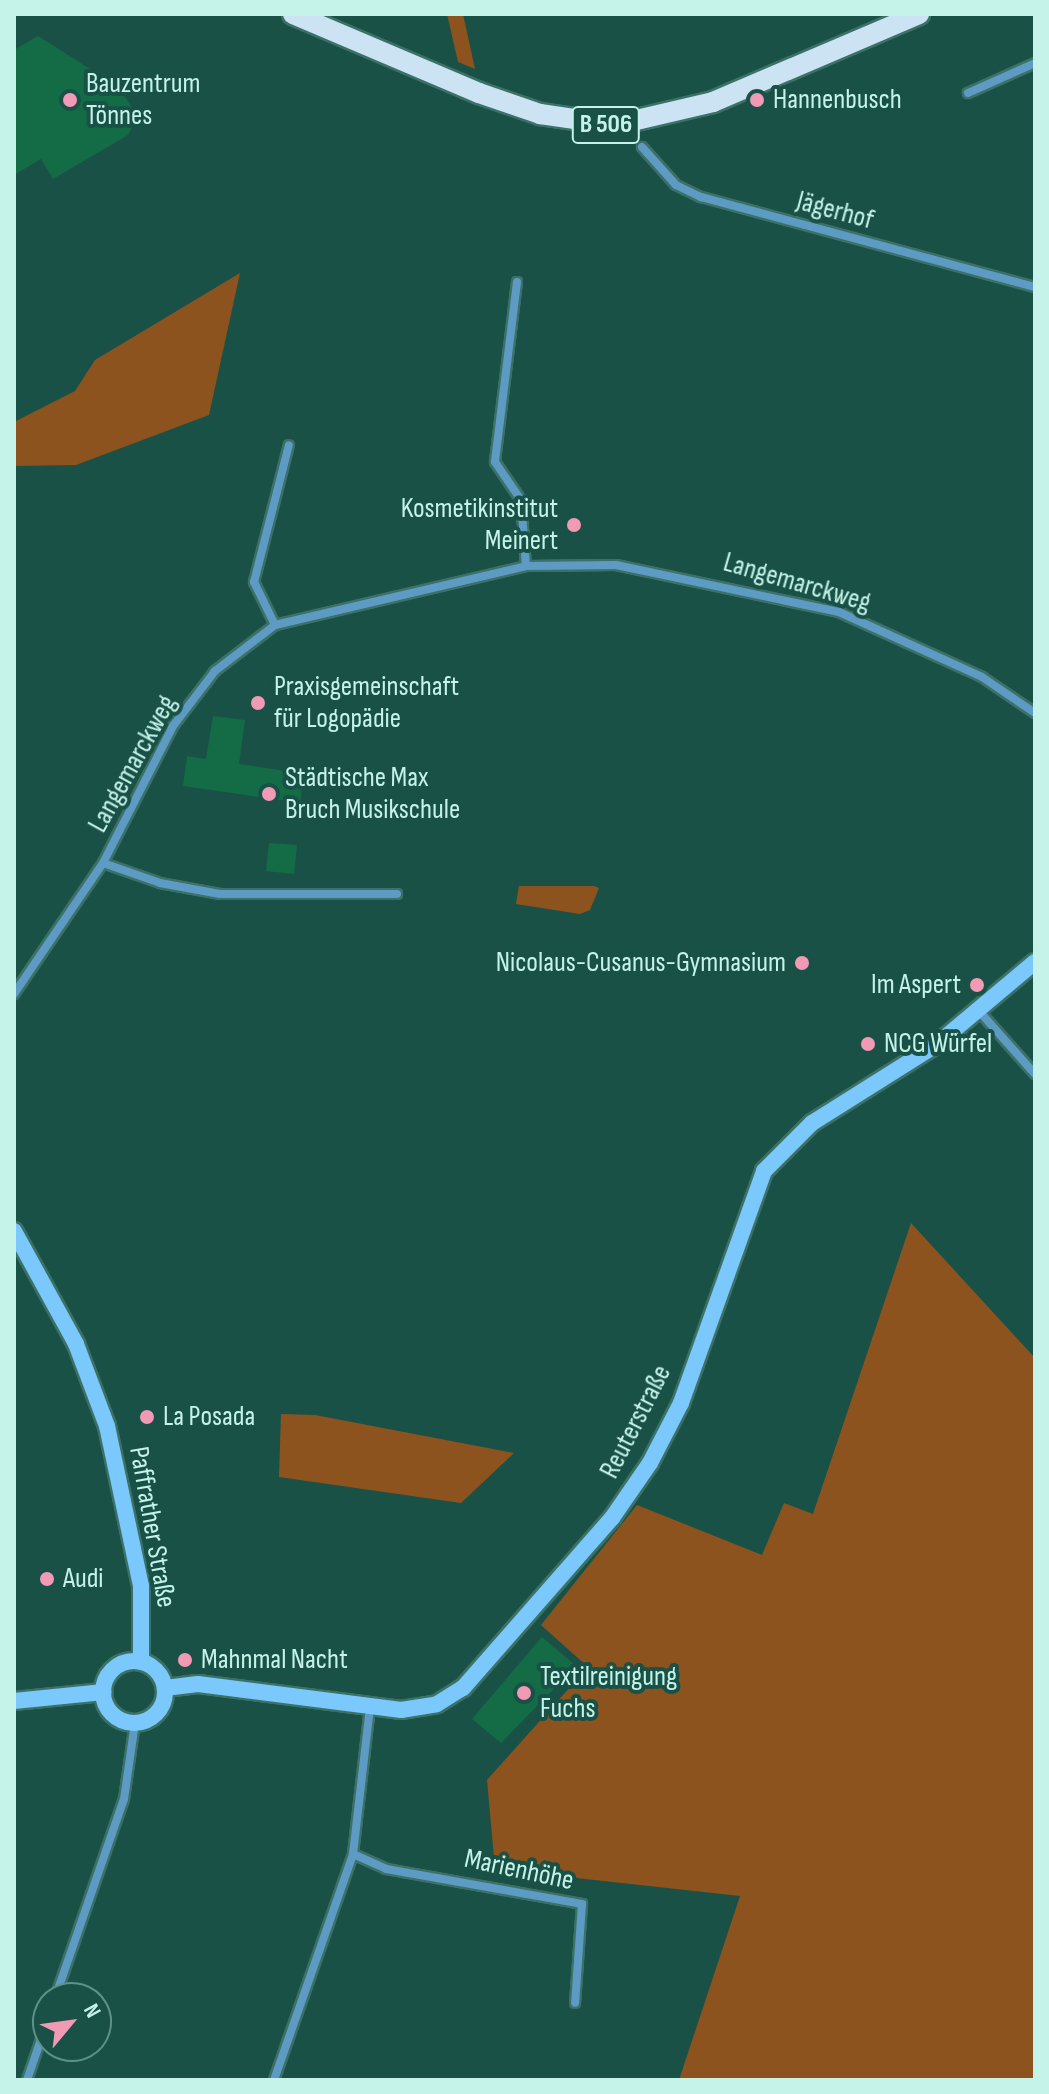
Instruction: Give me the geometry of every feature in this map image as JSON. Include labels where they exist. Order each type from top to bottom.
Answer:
[{"type":"main road","name":"B 506","points":[[293,14],[528,110],[586,124],[631,125],[713,102],[919,14]]},
{"type":"street","points":[[968,93],[1035,63]]},
{"type":"street","name":"Jägerhof","points":[[642,147],[676,185],[701,197],[1035,287]]},
{"type":"street","points":[[517,282],[495,462],[521,500],[526,566]]},
{"type":"street","points":[[275,625],[254,582],[289,445]]},
{"type":"street","name":"Langemarckweg","points":[[14,994],[103,863],[173,726],[215,671],[275,625],[526,566],[616,565],[839,612],[982,677],[1035,713]]},
{"type":"street","name":"Langemarckweg","points":[[103,863],[220,894],[397,894]]},
{"type":"street","name":"Reuterstraße","points":[[165,1688],[198,1684],[401,1710],[437,1704],[463,1688],[593,1541],[650,1463],[681,1403],[764,1171],[812,1123],[979,1011],[1035,962]]},
{"type":"street","points":[[979,1011],[1035,1074]]},
{"type":"street","name":"Paffrather Straße","points":[[14,1231],[80,1353],[107,1426],[141,1586],[141,1662]]},
{"type":"street","points":[[141,1662],[154,1669],[165,1688],[158,1713],[135,1723],[113,1714],[104,1692],[118,1666],[141,1662]]},
{"type":"street","points":[[14,1701],[104,1692]]},
{"type":"street","points":[[274,2080],[353,1854],[370,1707]]},
{"type":"street","points":[[61,1982],[124,1799],[135,1723]]},
{"type":"street","name":"Marienhöhe","points":[[353,1854],[386,1869],[582,1904],[575,2003]]},
{"type":"shaded area","points":[[447,14],[463,14],[475,69],[458,62]]},
{"type":"shaded area","points":[[240,273],[209,415],[76,465],[14,466],[14,422],[75,391],[95,360]]},
{"type":"shaded area","points":[[519,886],[599,888],[590,910],[580,914],[516,904]]},
{"type":"shaded area","points":[[911,1223],[1035,1358],[1035,2080],[679,2080],[740,1896],[495,1869],[487,1780],[588,1667],[541,1625],[637,1505],[762,1555],[784,1503],[813,1514]]},
{"type":"shaded area","points":[[281,1414],[315,1415],[514,1453],[461,1503],[279,1477]]},
{"type":"building","name":"Bauzentrum Tönnes","points":[[38,36],[120,88],[137,117],[128,135],[53,179],[41,159],[14,175],[14,50]]},
{"type":"building","name":"Städtische Max Bruch Musikschule","points":[[213,716],[245,720],[239,764],[304,774],[300,803],[183,786],[187,756],[206,759]]},
{"type":"building","points":[[269,843],[297,845],[294,874],[266,871]]},
{"type":"building","name":"Textilreinigung Fuchs","points":[[542,1637],[576,1666],[501,1743],[472,1719]]},
{"type":"place","name":"Bauzentrum Tönnes","points":[[70,100]]},
{"type":"place","name":"Hannenbusch","points":[[757,100]]},
{"type":"place","name":"Kosmetikinstitut Meinert","points":[[574,525]]},
{"type":"place","name":"Praxisgemeinschaft für Logopädie","points":[[258,703]]},
{"type":"place","name":"Städtische Max Bruch Musikschule","points":[[269,794]]},
{"type":"place","name":"Nicolaus-Cusanus-Gymnasium","points":[[802,963]]},
{"type":"place","name":"Im Aspert","points":[[977,985]]},
{"type":"place","name":"NCG Würfel","points":[[868,1044]]},
{"type":"place","name":"La Posada","points":[[147,1417]]},
{"type":"place","name":"Audi","points":[[47,1579]]},
{"type":"place","name":"Mahnmal Nacht","points":[[185,1660]]},
{"type":"place","name":"Textilreinigung Fuchs","points":[[524,1693]]}]
